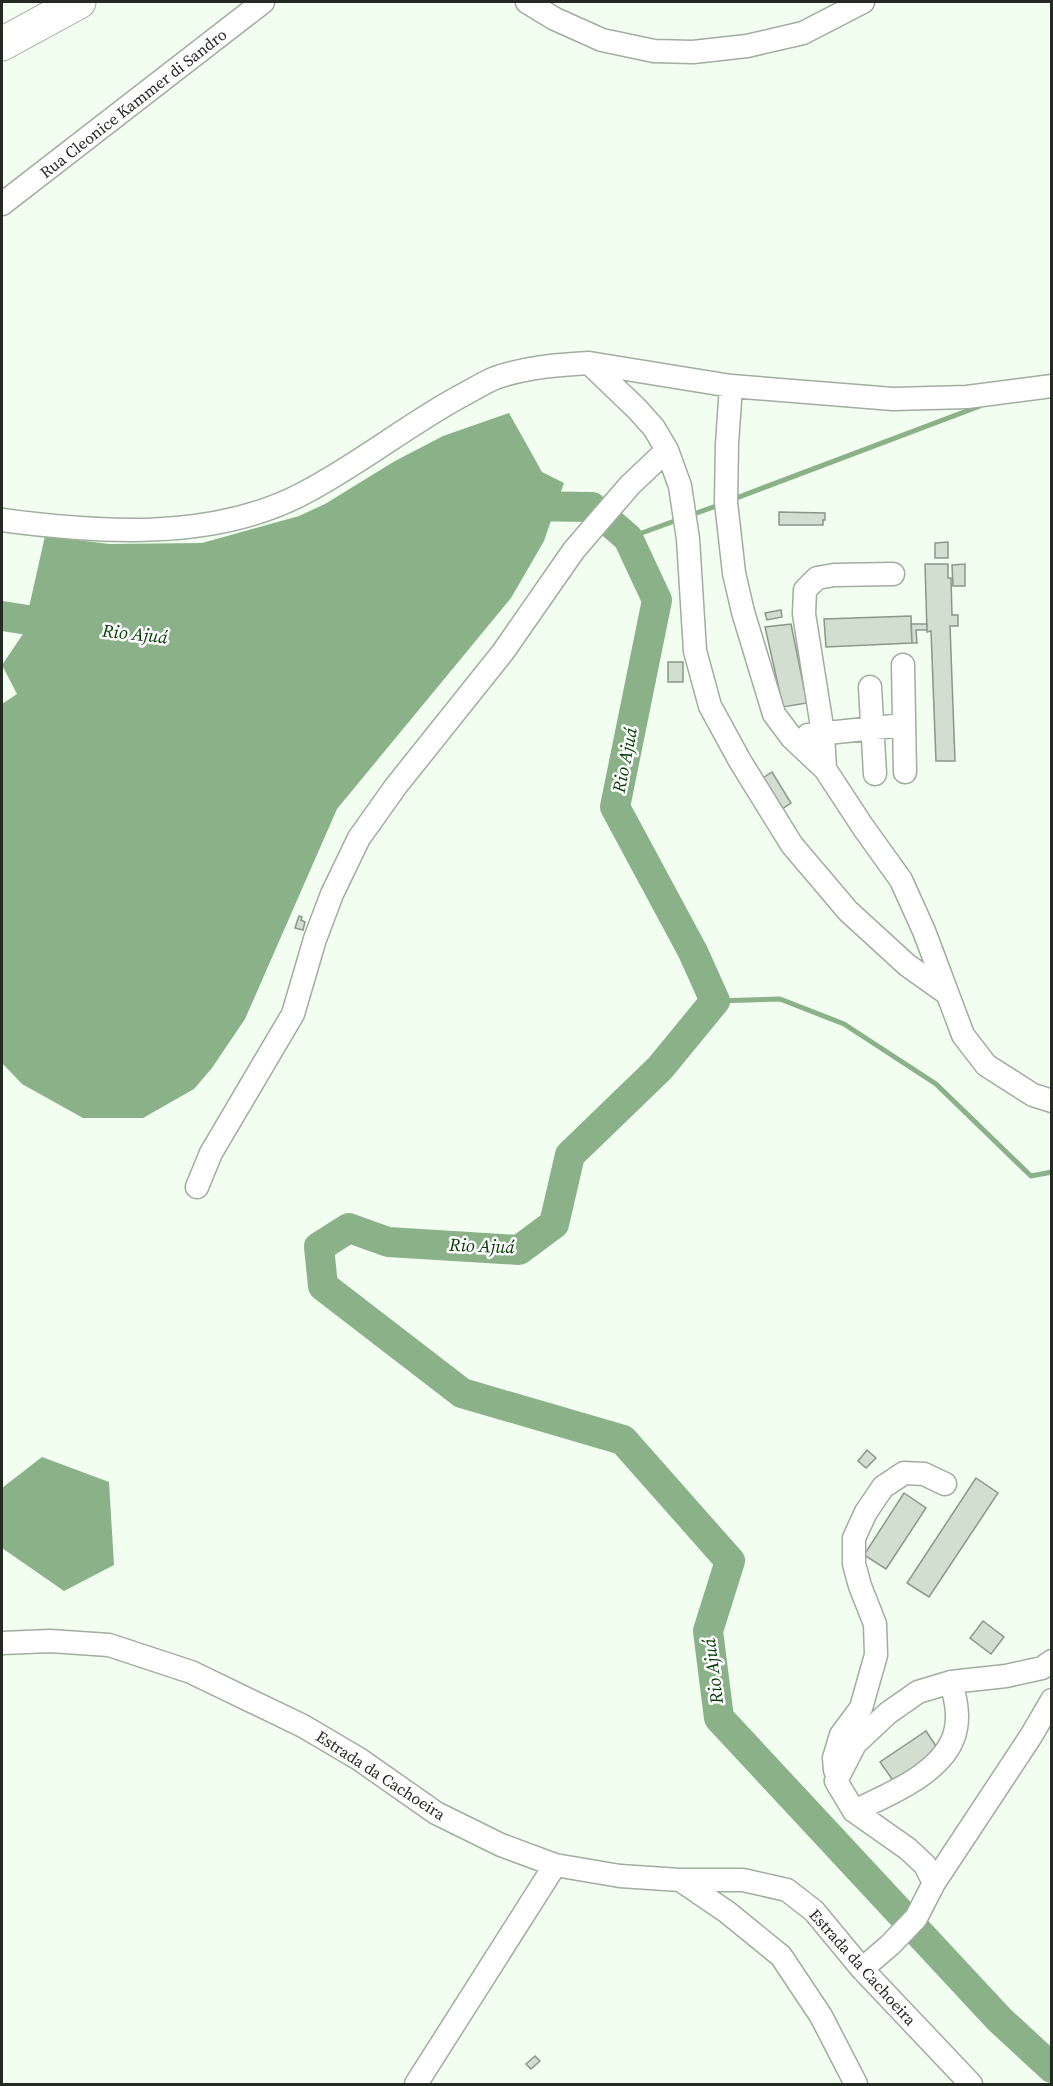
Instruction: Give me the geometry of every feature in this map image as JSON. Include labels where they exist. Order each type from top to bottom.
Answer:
[{"type":"highway","points":[[2,44],[79,2]]},
{"type":"street","name":"Rua Cleonice Kammer di Sandro","points":[[2,204],[263,2]]},
{"type":"street","points":[[527,2],[555,20],[602,40],[654,51],[693,52],[747,46],[803,33],[863,2]]},
{"type":"street","points":[[589,363],[637,409],[654,428],[667,450],[680,486],[688,539],[695,651],[710,706],[740,760],[792,845],[848,911],[907,965],[945,992]]},
{"type":"street","points":[[2,520],[60,528],[123,530],[187,527],[244,517],[303,494],[443,406],[494,379],[539,366],[589,363],[731,386],[893,399],[967,397],[1052,386]]},
{"type":"street","points":[[731,386],[726,502],[734,573],[743,612],[774,714],[792,738],[825,769],[901,880],[924,931],[963,1035],[986,1065],[1033,1095],[1052,1101]]},
{"type":"street","points":[[197,1187],[211,1153],[293,1014],[315,939],[359,838],[396,786],[503,652],[574,550],[637,478],[667,450]]},
{"type":"street","points":[[825,769],[823,733],[804,614],[805,590],[817,578],[834,575],[893,574]]},
{"type":"street","points":[[903,665],[904,772]]},
{"type":"street","points":[[870,687],[874,774]]},
{"type":"street","points":[[792,738],[903,725]]},
{"type":"street","points":[[934,1883],[925,1865],[908,1849],[854,1811],[836,1781],[834,1758],[841,1735],[861,1708],[876,1655],[875,1624],[854,1564],[854,1538],[866,1512],[883,1487],[904,1473],[924,1474],[945,1484]]},
{"type":"street","name":"Estrada da Cachoeira","points":[[2,1643],[50,1641],[109,1645],[191,1672],[303,1726],[360,1759],[436,1813],[501,1845],[555,1865],[620,1876],[680,1880],[743,1880],[787,1890],[814,1911],[862,1969],[971,2085]]},
{"type":"street","points":[[836,1781],[855,1744],[888,1713],[918,1692],[951,1682],[1006,1676],[1042,1668],[1052,1661]]},
{"type":"street","points":[[854,1811],[894,1793],[929,1770],[946,1752],[956,1730],[956,1705],[951,1682]]},
{"type":"street","points":[[862,1969],[916,1918],[934,1883],[1031,1736],[1052,1700]]},
{"type":"street","points":[[416,2085],[555,1865]]},
{"type":"street","points":[[680,1880],[727,1911],[781,1956],[821,2016],[856,2085]]},
{"type":"water","points":[[509,413],[542,472],[564,483],[544,541],[511,598],[337,809],[245,1019],[212,1068],[194,1089],[143,1118],[83,1118],[22,1084],[2,1063],[2,704],[17,694],[2,665],[23,634],[45,536],[109,544],[202,543],[299,516],[325,504],[395,461],[443,436]]},
{"type":"water","points":[[42,1457],[109,1482],[114,1565],[64,1591],[2,1548],[2,1488]]},
{"type":"building","points":[[779,512],[825,513],[825,520],[823,520],[823,525],[779,525]]},
{"type":"building","points":[[948,542],[948,558],[935,558],[935,543]]},
{"type":"building","points":[[925,564],[948,564],[948,578],[951,578],[952,615],[958,615],[958,626],[950,626],[955,761],[936,761],[931,631],[927,632]]},
{"type":"building","points":[[965,564],[965,586],[953,586],[952,565]]},
{"type":"building","points":[[781,610],[782,617],[767,620],[765,613]]},
{"type":"building","points":[[911,616],[912,643],[826,647],[824,619]]},
{"type":"building","points":[[791,624],[807,703],[783,707],[765,627]]},
{"type":"building","points":[[911,624],[927,624],[927,630],[916,630],[917,643],[912,643]]},
{"type":"building","points":[[668,662],[683,662],[683,682],[668,682]]},
{"type":"building","points":[[772,772],[791,803],[782,809],[763,778]]},
{"type":"building","points":[[299,916],[305,922],[303,930],[295,928]]},
{"type":"building","points":[[867,1450],[876,1458],[866,1468],[858,1461]]},
{"type":"building","points":[[976,1478],[998,1493],[929,1597],[907,1583]]},
{"type":"building","points":[[904,1493],[926,1508],[886,1569],[864,1555]]},
{"type":"building","points":[[983,1621],[1004,1637],[991,1654],[970,1638]]},
{"type":"building","points":[[926,1731],[942,1755],[897,1786],[880,1762]]},
{"type":"building","points":[[535,2056],[540,2061],[531,2069],[526,2064]]},
{"type":"waterway","points":[[731,500],[980,406]]},
{"type":"waterway","points":[[691,515],[719,505]]},
{"type":"waterway","name":"Rio Ajuá","points":[[517,506],[592,507],[628,538],[657,600],[615,807],[693,952],[715,1001],[660,1068],[570,1155],[554,1224],[519,1250],[388,1242],[349,1228],[319,1247],[323,1286],[462,1393],[623,1440],[730,1561],[708,1631],[719,1718],[999,2019],[1052,2068]]},
{"type":"waterway","points":[[628,538],[680,519]]},
{"type":"waterway","name":"Rio Ajuá","points":[[2,616],[66,626]]},
{"type":"waterway","points":[[715,1001],[780,999],[844,1024],[936,1084],[1031,1176],[1052,1172]]}]
